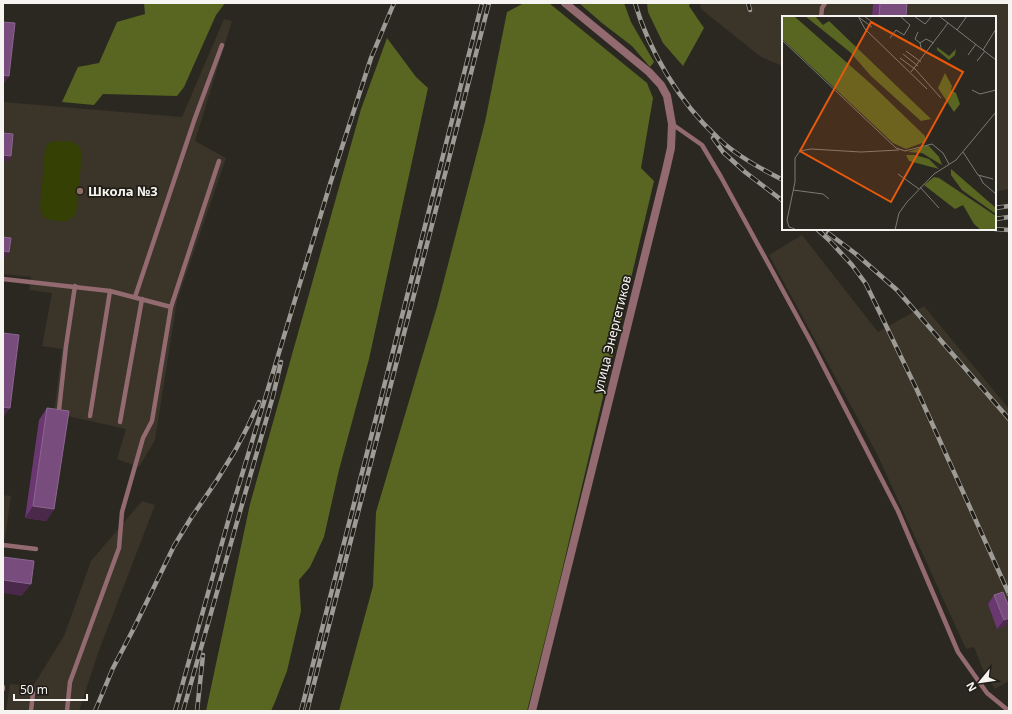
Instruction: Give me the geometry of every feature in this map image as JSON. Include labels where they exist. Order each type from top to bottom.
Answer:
[{"type":"street","name":"улица Энергетиков","points":[[532,711],[671,148],[672,124],[667,96],[661,85],[649,72],[565,3]]},
{"type":"lane","points":[[821,16],[822,8],[825,3]]},
{"type":"lane","points":[[135,297],[195,118],[222,45]]},
{"type":"lane","points":[[672,124],[702,145],[721,177],[815,349],[898,511],[958,652],[987,693],[1009,711]]},
{"type":"lane","points":[[67,711],[70,682],[119,548],[122,512],[143,438],[152,421],[171,307],[219,161]]},
{"type":"lane","points":[[3,279],[110,291],[171,307]]},
{"type":"lane","points":[[59,410],[66,346],[75,286]]},
{"type":"lane","points":[[90,416],[110,291]]},
{"type":"lane","points":[[120,422],[142,299]]},
{"type":"lane","points":[[3,546],[36,549]]},
{"type":"lane","points":[[31,711],[33,693]]},
{"type":"shaded area","points":[[700,3],[1009,3],[1009,189],[996,192],[996,16],[782,16],[782,66],[761,57],[701,9]]},
{"type":"shaded area","points":[[224,19],[232,21],[195,141],[226,158],[177,301],[155,440],[139,467],[117,459],[126,429],[54,413],[62,349],[42,346],[52,293],[29,290],[31,277],[3,274],[3,102],[182,117]]},
{"type":"shaded area","points":[[802,235],[878,332],[924,306],[1009,409],[1009,681],[995,689],[983,670],[974,647],[966,649],[877,454],[769,255]]},
{"type":"shaded area","points":[[3,495],[11,496],[5,538],[3,538]]},
{"type":"shaded area","points":[[142,501],[155,505],[98,653],[79,711],[6,711],[10,684],[33,686],[64,636],[91,561]]},
{"type":"green space","points":[[144,3],[225,3],[216,15],[184,87],[177,96],[103,94],[94,105],[62,102],[78,67],[99,63],[117,22],[145,14]]},
{"type":"green space","points":[[524,3],[549,3],[647,83],[653,98],[641,168],[654,181],[556,596],[527,711],[339,711],[373,586],[376,512],[437,307],[485,122],[507,12]]},
{"type":"green space","points":[[579,3],[624,3],[631,22],[654,62],[650,67],[632,46]]},
{"type":"green space","points":[[647,3],[690,3],[689,6],[704,28],[683,66],[663,43],[648,12]]},
{"type":"green space","points":[[387,38],[416,77],[428,88],[369,359],[339,470],[324,537],[310,567],[299,580],[301,611],[287,671],[271,711],[206,711],[250,504],[361,109]]},
{"type":"green space","points":[[54,141],[68,141],[75,143],[78,145],[82,154],[76,214],[66,221],[46,219],[41,213],[40,206],[45,148],[49,143]]},
{"type":"building","points":[[880,3],[907,3],[906,16],[879,16]]},
{"type":"building","points":[[3,22],[15,23],[9,76],[3,75]]},
{"type":"building","points":[[3,133],[13,134],[11,156],[3,155]]},
{"type":"building","points":[[3,237],[11,238],[9,252],[3,251]]},
{"type":"building","points":[[3,333],[19,335],[10,408],[3,407]]},
{"type":"building","points":[[47,408],[69,411],[54,509],[33,506]]},
{"type":"building","points":[[3,557],[34,561],[31,584],[3,580]]},
{"type":"building","points":[[1003,592],[1009,607],[1009,618],[1004,620],[994,595]]},
{"type":"railway","points":[[175,711],[231,511],[331,181],[371,58],[394,3]]},
{"type":"railway","points":[[301,711],[482,3]]},
{"type":"railway","points":[[307,711],[489,3]]},
{"type":"railway","points":[[635,3],[657,58],[678,92],[703,123],[731,149],[757,166],[782,179]]},
{"type":"railway","points":[[748,3],[750,10]]},
{"type":"railway","points":[[713,138],[723,152],[745,172],[782,200]]},
{"type":"railway","points":[[996,208],[1009,206]]},
{"type":"railway","points":[[996,219],[1009,217]]},
{"type":"railway","points":[[996,229],[1009,230]]},
{"type":"railway","points":[[818,230],[852,265],[866,284],[917,390],[1009,594]]},
{"type":"railway","points":[[828,233],[856,254],[897,290],[1009,419]]},
{"type":"railway","points":[[183,711],[273,396],[281,362]]},
{"type":"railway","points":[[95,711],[113,668],[174,546],[236,449],[259,402]]},
{"type":"railway","points":[[197,711],[203,655]]},
{"type":"place","name":"Школа №3","points":[[80,191]]}]
